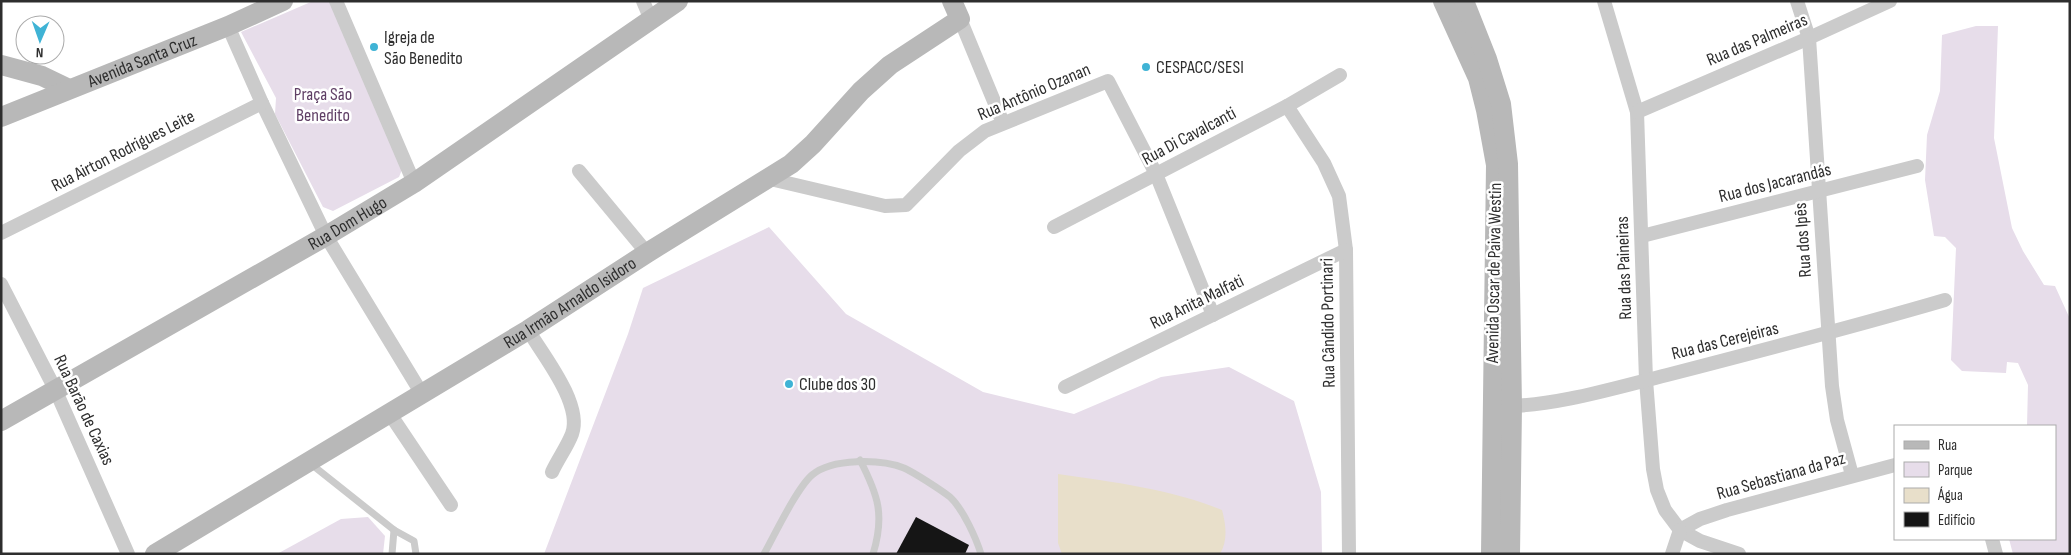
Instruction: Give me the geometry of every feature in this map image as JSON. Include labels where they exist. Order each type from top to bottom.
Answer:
[{"type":"street","name":"Avenida Santa Cruz","points":[[1,117],[228,26],[283,1]]},
{"type":"street","points":[[336,1],[414,183]]},
{"type":"street","points":[[643,1],[651,20]]},
{"type":"street","name":"Rua Dom Hugo","points":[[1,421],[326,236],[414,183],[678,1]]},
{"type":"street","name":"Avenida Oscar de Paiva Westin","points":[[1443,1],[1478,78],[1502,165]]},
{"type":"street","name":"Avenida Oscar de Paiva Westin","points":[[1464,1],[1487,59],[1501,104],[1502,406],[1510,554]]},
{"type":"street","name":"Rua das Paineiras","points":[[1604,1],[1637,112],[1646,380],[1653,469],[1657,490],[1665,510],[1680,530]]},
{"type":"street","name":"Rua dos Ipês","points":[[1797,1],[1809,38],[1828,334],[1837,420],[1852,475]]},
{"type":"street","name":"Rua das Palmeiras","points":[[1637,112],[1890,1]]},
{"type":"street","points":[[956,10],[1003,123]]},
{"type":"street","name":"Rua Irmão Arnaldo Isidoro","points":[[155,554],[528,330],[790,164],[813,144],[861,91],[956,10]]},
{"type":"street","points":[[228,26],[262,103],[326,236],[422,394]]},
{"type":"street","points":[[1,65],[42,76],[69,89]]},
{"type":"street","name":"Rua Di Cavalcanti","points":[[1054,227],[1287,106],[1340,76]]},
{"type":"street","name":"Rua Antônio Ozanan","points":[[766,178],[885,206],[906,205],[958,151],[985,131],[1108,82],[1156,174]]},
{"type":"street","name":"Rua Airton Rodrigues Leite","points":[[1,233],[262,103]]},
{"type":"street","name":"Rua Cândido Portinari","points":[[1287,106],[1324,163],[1339,196],[1346,250],[1349,554]]},
{"type":"street","name":"Rua dos Jacarandás","points":[[1642,236],[1916,166]]},
{"type":"street","points":[[580,171],[647,253]]},
{"type":"street","points":[[1156,174],[1213,315]]},
{"type":"street","name":"Rua Anita Malfati","points":[[1065,387],[1346,250]]},
{"type":"street","name":"Rua Barão de Caxias","points":[[1,284],[55,389],[128,554]]},
{"type":"street","name":"Rua das Cerejeiras","points":[[1502,406],[1568,399],[1828,334],[1945,300]]},
{"type":"street","points":[[528,330],[564,390],[571,405],[574,419],[572,433],[552,472]]},
{"type":"street","name":"Avenida Oscar de Paiva Westin","points":[[1491,554],[1502,406]]},
{"type":"street","points":[[390,414],[451,505]]},
{"type":"street","name":"Rua Sebastiana da Paz","points":[[1680,530],[1700,519],[1894,464]]},
{"type":"street","points":[[1672,554],[1680,530],[1700,541],[1739,554]]},
{"type":"street","points":[[1992,540],[1996,554]]},
{"type":"lane","points":[[860,460],[879,501],[879,535],[873,554]]},
{"type":"lane","points":[[764,554],[804,484],[812,474],[828,466],[860,460],[904,468],[951,498],[975,534],[981,554]]},
{"type":"lane","points":[[308,462],[394,530],[414,541],[416,554]]},
{"type":"lane","points":[[392,554],[394,530]]},
{"type":"green space","name":"Praça São Benedito","points":[[313,1],[331,1],[403,167],[399,177],[333,211],[323,207],[275,114],[276,98],[241,32]]},
{"type":"green space","points":[[1976,26],[1998,26],[1994,138],[2012,228],[2023,251],[2044,285],[2055,286],[2070,319],[2070,554],[2013,554],[2009,540],[2056,540],[2056,425],[2027,425],[2028,385],[2018,363],[2007,362],[2006,373],[1962,371],[1951,360],[1956,248],[1945,237],[1934,236],[1925,180],[1927,135],[1940,91],[1942,35]]},
{"type":"green space","name":"Clube dos 30","points":[[769,227],[846,314],[983,392],[1074,414],[1161,377],[1229,367],[1294,401],[1321,492],[1322,554],[544,554],[628,334],[643,288]]},
{"type":"green space","points":[[368,517],[385,536],[383,554],[277,554],[341,519]]},
{"type":"water","points":[[1058,474],[1162,491],[1222,510],[1225,532],[1223,549],[1220,554],[1062,554],[1058,543]]},
{"type":"building","points":[[916,517],[969,545],[965,554],[896,554]]},
{"type":"place","name":"Igreja de São Benedito","points":[[374,47]]},
{"type":"place","name":"CESPACC/SESI","points":[[1146,67]]},
{"type":"place","name":"Clube dos 30","points":[[789,384]]}]
